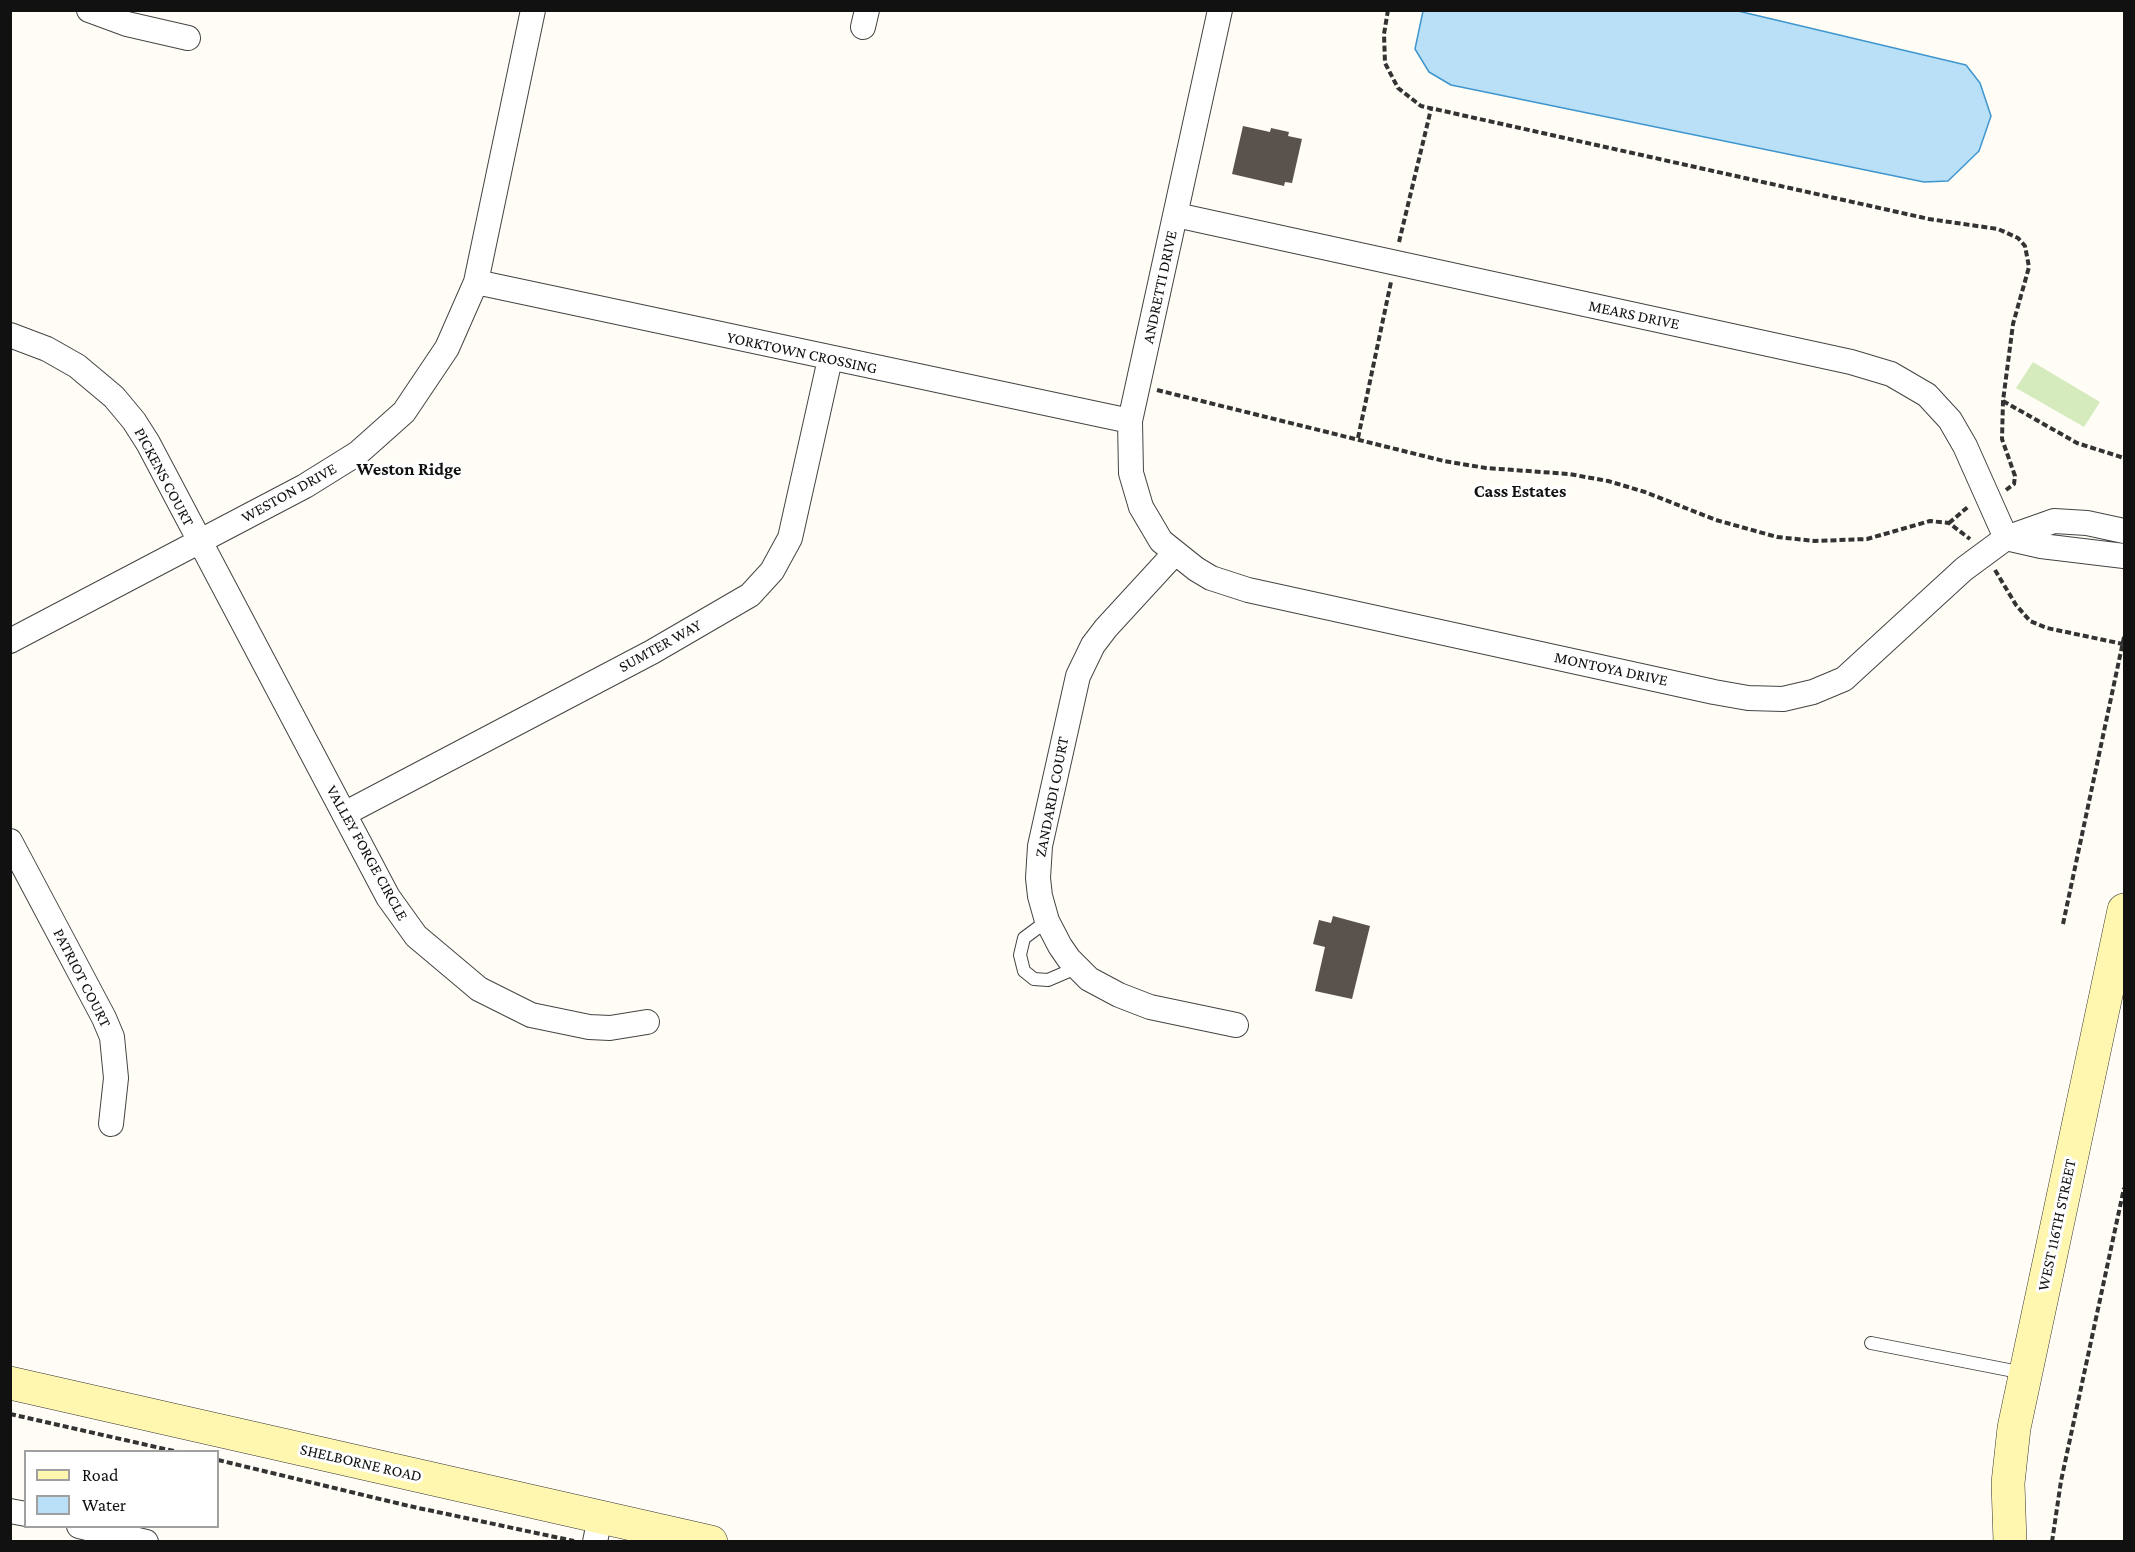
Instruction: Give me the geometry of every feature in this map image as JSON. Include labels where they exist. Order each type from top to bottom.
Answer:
[{"type":"street","points":[[89,10],[127,24],[188,38]]},
{"type":"street","name":"WESTON DRIVE","points":[[10,640],[332,470],[382,434],[404,412],[441,358],[458,328],[476,282],[533,10]]},
{"type":"street","name":"ANDRETTI DRIVE","points":[[1174,554],[1153,529],[1136,494],[1129,452],[1130,421],[1220,10]]},
{"type":"street","name":"MEARS DRIVE","points":[[1176,215],[1872,368],[1918,388],[1938,406],[1965,446],[2006,537]]},
{"type":"street","name":"YORKTOWN CROSSING","points":[[476,282],[1130,421]]},
{"type":"street","name":"PICKENS COURT","points":[[10,335],[60,355],[114,397],[148,443],[198,541]]},
{"type":"street","name":"SUMTER WAY","points":[[344,814],[652,652],[750,595],[772,572],[790,538],[830,359]]},
{"type":"street","name":"MONTOYA DRIVE","points":[[1174,554],[1211,578],[1248,590],[1714,692],[1767,700],[1813,692],[1844,679],[1964,569],[2006,537],[2054,521],[2124,531]]},
{"type":"street","points":[[2006,537],[2041,546],[2124,556]]},
{"type":"street","name":"VALLEY FORGE CIRCLE","points":[[198,541],[400,917],[433,953],[479,989],[531,1015],[570,1025],[610,1028],[647,1022]]},
{"type":"street","name":"ZANDARDI COURT","points":[[1174,554],[1106,628],[1093,645],[1078,676],[1040,846],[1038,878],[1047,921],[1060,946],[1076,968],[1105,988],[1131,1000],[1236,1025]]},
{"type":"street","name":"PATRIOT COURT","points":[[10,841],[112,1037],[116,1078],[111,1124]]},
{"type":"street","name":"WEST 116TH STREET","points":[[2010,1542],[2008,1499],[2010,1455],[2025,1373],[2124,910]]},
{"type":"street","name":"SHELBORNE ROAD","points":[[10,1383],[598,1529],[711,1542]]},
{"type":"street","points":[[83,1528],[146,1542]]},
{"type":"lane","points":[[1047,921],[1024,938],[1020,955],[1024,971],[1029,977],[1040,981],[1056,979],[1076,968]]},
{"type":"lane","points":[[1871,1342],[2025,1373]]},
{"type":"path","points":[[1388,10],[1384,34],[1384,63],[1398,88],[1421,106],[1929,219],[1998,229],[2018,238],[2025,246],[2029,267],[2013,324],[2003,401],[2002,439],[2015,480],[2009,488],[1965,508],[1949,522]]},
{"type":"path","points":[[1139,386],[1444,461],[1486,468],[1569,474],[1608,481],[1716,520],[1786,538],[1815,542],[1867,539],[1898,531],[1920,522],[1949,522],[1965,534],[1993,566],[2016,605],[2030,621],[2047,628],[2123,645]]},
{"type":"path","points":[[2003,401],[2077,443],[2124,458]]},
{"type":"path","points":[[2063,924],[2124,637]]},
{"type":"path","points":[[2052,1542],[2061,1482],[2124,1188]]},
{"type":"path","points":[[10,1414],[169,1450]]},
{"type":"path","points":[[219,1460],[408,1506],[576,1542]]},
{"type":"green space","points":[[2033,362],[2100,402],[2084,427],[2016,388]]},
{"type":"water","points":[[1423,11],[1738,11],[1966,65],[1980,83],[1991,116],[1979,151],[1948,181],[1924,182],[1451,85],[1429,72],[1415,49]]},
{"type":"building","points":[[1243,126],[1270,132],[1271,128],[1289,132],[1288,136],[1302,139],[1292,183],[1285,182],[1284,186],[1232,174]]},
{"type":"building","points":[[1333,916],[1370,926],[1352,999],[1315,991],[1325,947],[1313,944],[1319,920],[1331,923]]},
{"type":"district","name":"Weston Ridge","points":[[409,469]]},
{"type":"district","name":"Cass Estates","points":[[1520,491]]}]
